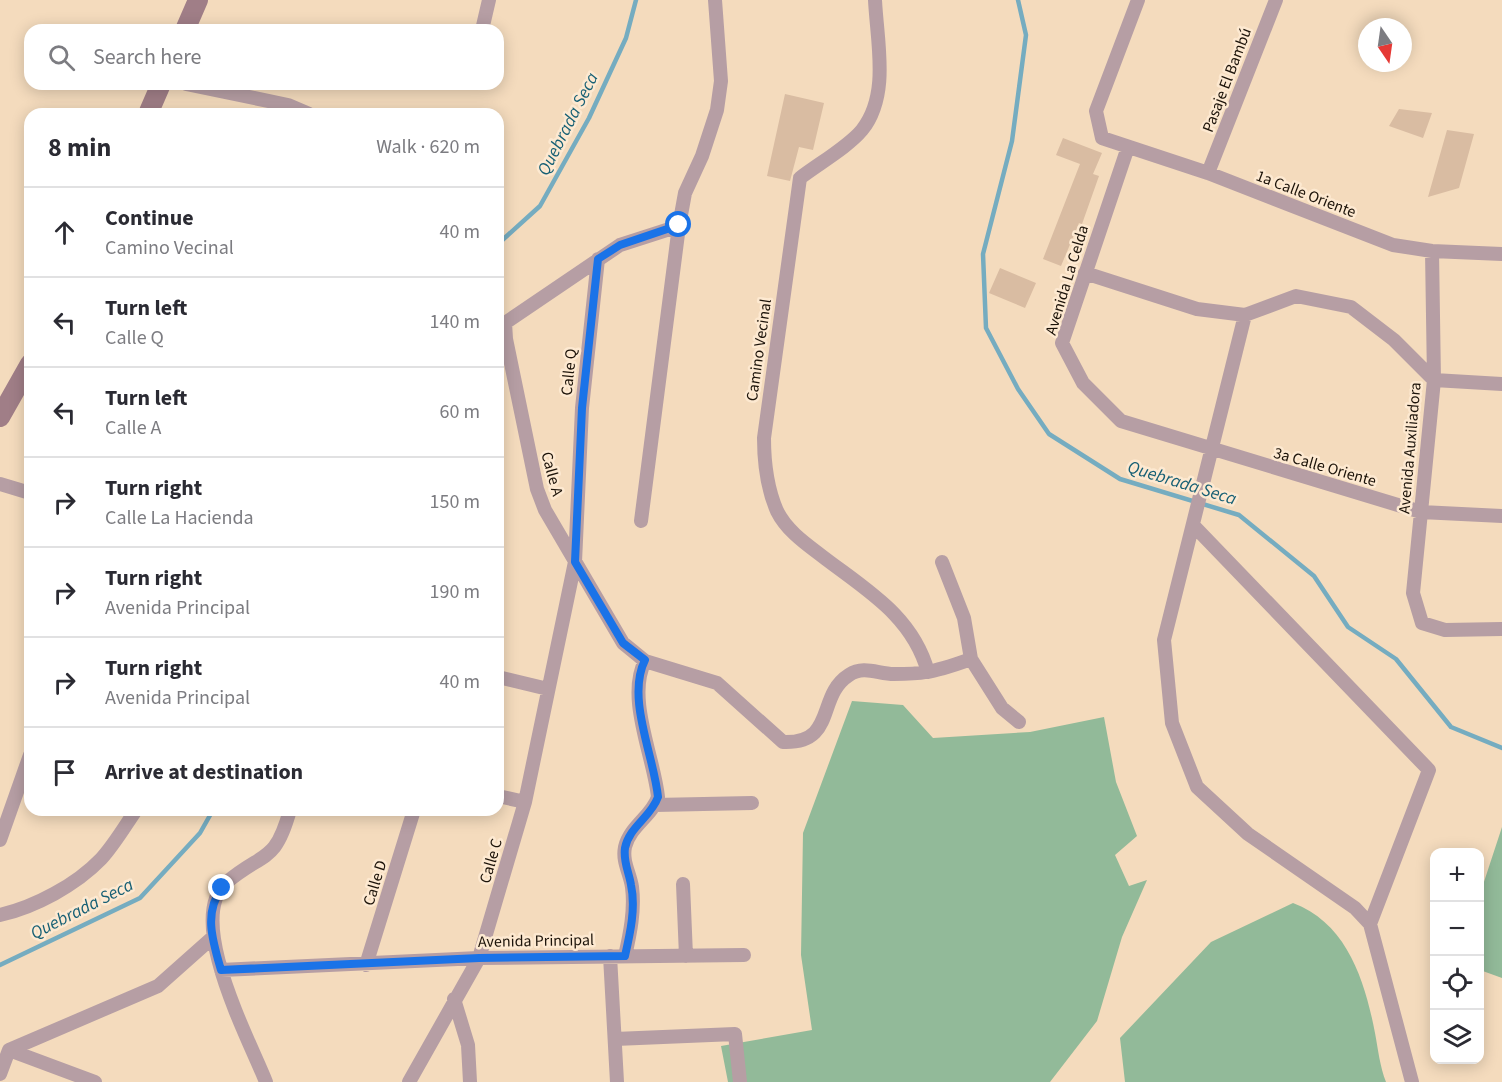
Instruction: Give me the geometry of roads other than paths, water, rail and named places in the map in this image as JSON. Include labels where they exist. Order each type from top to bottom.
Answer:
[{"type":"main road","points":[[188,24],[198,0]]},
{"type":"main road","points":[[151,108],[158,90]]},
{"type":"main road","points":[[0,417],[24,374]]},
{"type":"street","points":[[483,24],[489,0]]},
{"type":"street","points":[[641,521],[679,225],[686,194],[702,156],[717,110],[721,81],[715,0]]},
{"type":"street","name":"Camino Vecinal","points":[[875,0],[879,86],[873,113],[860,132],[800,178],[764,438],[764,469],[777,511],[794,535],[899,616],[922,650],[928,672]]},
{"type":"street","name":"1a Calle Oriente","points":[[1138,0],[1096,111],[1102,138],[1208,173],[1393,245],[1432,251],[1502,254]]},
{"type":"street","name":"Pasaje El Bambú","points":[[1208,173],[1276,0]]},
{"type":"street","points":[[215,90],[295,108]]},
{"type":"street","name":"Avenida La Celda","points":[[1128,147],[1062,343],[1083,383],[1121,422],[1211,451]]},
{"type":"street","points":[[504,329],[505,323],[512,316],[620,245],[679,225]]},
{"type":"street","name":"Avenida Auxiliadora","points":[[1432,251],[1434,380],[1413,593],[1422,623],[1445,630],[1502,629]]},
{"type":"street","name":"Calle Q","points":[[575,562],[582,408],[598,259]]},
{"type":"street","points":[[1085,273],[1197,309],[1245,315],[1296,296],[1351,307],[1394,340],[1434,380],[1502,384]]},
{"type":"street","points":[[1245,315],[1164,640],[1172,723],[1197,787],[1248,834],[1355,908],[1370,924],[1412,1082]]},
{"type":"street","name":"Calle A","points":[[504,349],[537,489],[545,510],[623,643],[645,660]]},
{"type":"street","name":"3a Calle Oriente","points":[[1211,451],[1421,513],[1502,516]]},
{"type":"street","points":[[0,484],[24,491]]},
{"type":"street","points":[[1193,525],[1429,770],[1370,924]]},
{"type":"street","name":"Calle C","points":[[409,1082],[479,958],[525,802],[575,562]]},
{"type":"street","points":[[942,562],[964,618],[971,659],[1002,708],[1019,722]]},
{"type":"street","points":[[625,956],[631,932],[632,887],[626,867],[626,846],[637,826],[655,805],[657,784],[637,683],[645,660],[717,683],[774,736],[783,742],[795,742],[808,739],[818,730],[838,688],[848,676],[864,669],[892,674],[928,672],[971,659]]},
{"type":"street","points":[[504,678],[548,689]]},
{"type":"street","points":[[0,840],[24,772]]},
{"type":"street","points":[[504,797],[525,802]]},
{"type":"street","points":[[655,805],[752,803]]},
{"type":"street","points":[[0,915],[57,891],[83,875],[102,858],[132,816]]},
{"type":"street","points":[[266,1082],[221,970],[212,938],[211,913],[215,898],[227,882],[262,860],[277,846],[288,816]]},
{"type":"street","name":"Calle D","points":[[366,965],[412,816]]},
{"type":"street","points":[[683,884],[687,956]]},
{"type":"street","points":[[0,1074],[9,1050],[158,986],[212,938]]},
{"type":"street","name":"Avenida Principal","points":[[221,970],[479,958],[744,955]]},
{"type":"street","points":[[610,956],[617,1082]]},
{"type":"street","points":[[454,999],[468,1045],[470,1082]]},
{"type":"street","points":[[615,1039],[735,1034],[740,1082]]},
{"type":"street","points":[[9,1050],[95,1082]]},
{"type":"waterway","name":"Quebrada Seca","points":[[504,239],[540,206],[589,118],[626,38],[636,0]]},
{"type":"waterway","name":"Quebrada Seca","points":[[1018,0],[1026,35],[1012,141],[983,254],[986,328],[1018,389],[1049,434],[1120,479],[1239,515],[1314,576],[1348,627],[1396,659],[1451,727],[1502,748]]},
{"type":"waterway","name":"Quebrada Seca","points":[[0,965],[140,898],[200,833],[210,816]]}]
